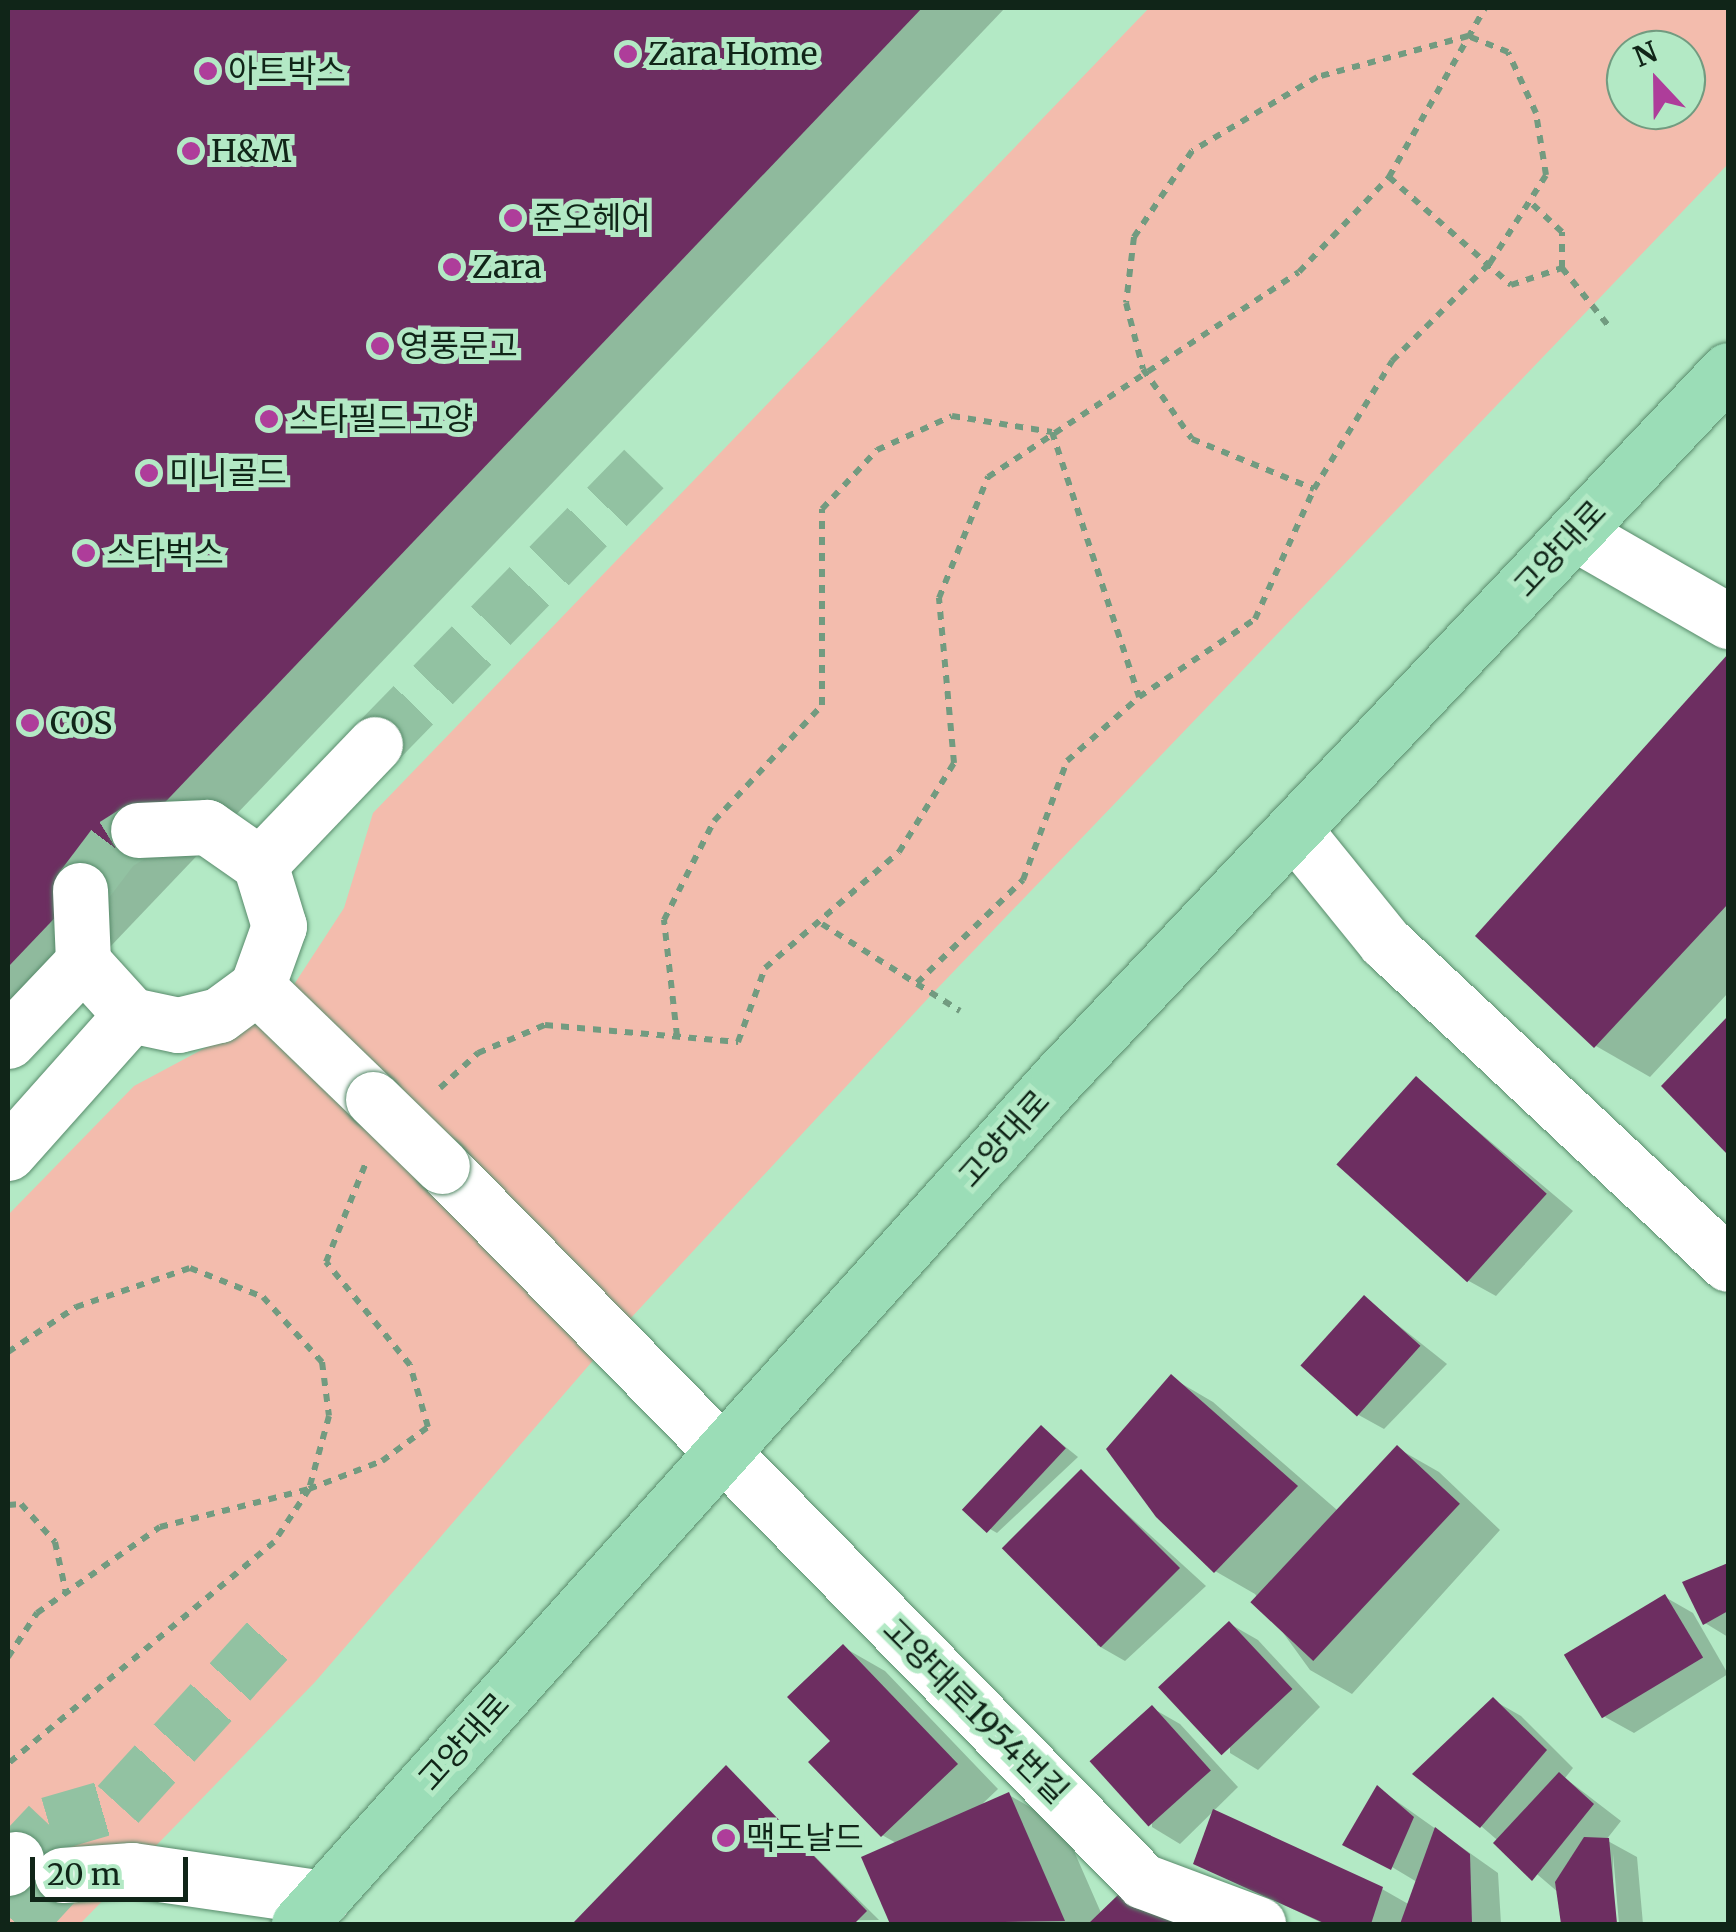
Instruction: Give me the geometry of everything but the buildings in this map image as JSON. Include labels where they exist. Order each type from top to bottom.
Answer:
[{"type":"main road","name":"고양대로","points":[[311,1911],[724,1451],[1295,831],[1728,370]]},
{"type":"street","points":[[1575,532],[1728,621]]},
{"type":"street","points":[[260,864],[375,744]]},
{"type":"street","points":[[80,890],[83,962],[132,1015],[178,1025],[219,1015],[257,987],[279,926],[260,864],[207,827],[138,830]]},
{"type":"street","points":[[1295,831],[1385,942],[1728,1264]]},
{"type":"street","points":[[8,1041],[83,962]]},
{"type":"street","name":"고양대로1954번길","points":[[257,987],[442,1166],[1143,1881],[1258,1924]]},
{"type":"street","points":[[8,1153],[132,1015]]},
{"type":"street","points":[[28,1868],[132,1870],[311,1911]]},
{"type":"path","points":[[8,1657],[10,1648],[38,1612],[160,1527],[309,1488],[382,1461],[428,1428],[410,1365],[326,1262],[354,1178],[392,1118],[478,1052],[544,1026],[738,1042],[765,968],[822,924],[899,852],[954,763],[938,598],[988,477],[1143,369],[1299,272],[1389,177],[1485,8]]},
{"type":"path","points":[[917,984],[1022,880],[1067,760],[1139,698],[1256,619],[1314,489],[1392,361],[1490,263],[1546,176],[1536,114],[1508,52],[1468,36],[1317,77],[1192,151],[1134,237],[1126,304],[1143,369],[1192,439],[1314,489]]},
{"type":"path","points":[[1389,177],[1490,263],[1510,285],[1562,268]]},
{"type":"path","points":[[1529,201],[1562,232],[1562,268],[1611,330]]},
{"type":"path","points":[[677,1036],[664,920],[714,821],[822,705],[822,508],[877,450],[952,416],[1052,432]]},
{"type":"path","points":[[1052,432],[1139,698]]},
{"type":"path","points":[[822,924],[960,1012]]},
{"type":"path","points":[[8,1352],[76,1307],[190,1268],[262,1297],[322,1362],[329,1416],[309,1488],[274,1542],[8,1764]]},
{"type":"path","points":[[8,1505],[21,1504],[56,1542],[66,1593]]},
{"type":"shaded area","points":[[1149,8],[1728,8],[1728,164],[933,993],[616,1334],[315,1682],[80,1924],[8,1924],[8,1215],[134,1086],[278,1009],[344,908],[373,813]]},
{"type":"tunnel","points":[[375,744],[644,468]]},
{"type":"tunnel","points":[[80,890],[114,845],[138,830]]},
{"type":"tunnel","points":[[16,1859],[49,1824],[118,1804],[277,1630]]},
{"type":"tunnel","points":[[17,1924],[62,1875]]},
{"type":"place","name":"Zara Home","points":[[628,54]]},
{"type":"place","name":"아트박스","points":[[208,71]]},
{"type":"place","name":"H&M","points":[[191,151]]},
{"type":"place","name":"준오헤어","points":[[513,218]]},
{"type":"place","name":"Zara","points":[[452,267]]},
{"type":"place","name":"영풍문고","points":[[380,346]]},
{"type":"place","name":"스타필드 고양","points":[[269,419]]},
{"type":"place","name":"미니골드","points":[[149,473]]},
{"type":"place","name":"스타벅스","points":[[86,553]]},
{"type":"place","name":"COS","points":[[30,723]]},
{"type":"place","name":"맥도날드","points":[[726,1838]]}]
